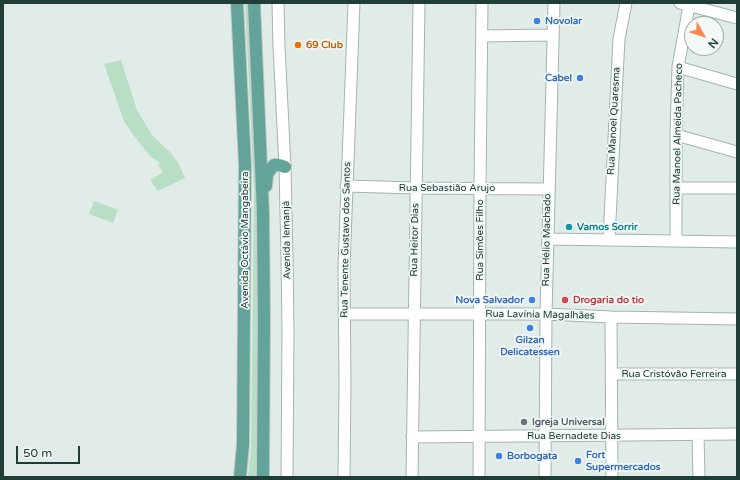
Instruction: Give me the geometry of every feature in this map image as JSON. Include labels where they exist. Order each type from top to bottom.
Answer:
[{"type":"main road","name":"Avenida Octávio Mangabeira","points":[[237,3],[245,165],[243,444],[240,477]]},
{"type":"main road","name":"Avenida Octávio Mangabeira","points":[[254,3],[263,213],[263,477]]},
{"type":"main road","points":[[263,213],[266,202],[267,175],[274,165],[279,164],[285,167]]},
{"type":"street","name":"Avenida Iemanjá","points":[[278,3],[285,167],[288,331],[287,477]]},
{"type":"street","name":"Rua Tenente Gustavo dos Santos","points":[[344,477],[346,186],[354,3]]},
{"type":"street","name":"Rua Heitor Dias","points":[[412,477],[415,188],[419,3]]},
{"type":"street","name":"Rua Simões Filho","points":[[479,477],[482,3]]},
{"type":"street","name":"Rua Hélio Machado","points":[[545,477],[544,436],[548,188],[554,3]]},
{"type":"street","points":[[554,16],[559,3]]},
{"type":"street","name":"Rua Manoel Quaresma","points":[[609,239],[618,58],[626,3]]},
{"type":"street","points":[[685,4],[737,18]]},
{"type":"street","name":"Rua Manoel Almeida Pacheco","points":[[676,240],[676,135],[678,67],[685,4]]},
{"type":"street","points":[[482,36],[552,35]]},
{"type":"street","points":[[678,67],[737,84]]},
{"type":"street","points":[[676,135],[737,152]]},
{"type":"street","name":"Rua Sebastião Arujo","points":[[346,186],[415,188],[548,188]]},
{"type":"street","points":[[676,188],[737,188]]},
{"type":"street","points":[[548,239],[737,242]]},
{"type":"street","name":"Rua Lavínia Magalhães","points":[[344,314],[479,313],[737,319]]},
{"type":"street","points":[[611,317],[612,477]]},
{"type":"street","name":"Rua Cristóvão Ferreira","points":[[612,374],[737,374]]},
{"type":"street","name":"Rua Bernadete Dias","points":[[412,436],[612,436],[737,434]]},
{"type":"street","points":[[698,435],[699,477]]},
{"type":"street","points":[[236,477],[243,444]]},
{"type":"green space","points":[[245,3],[250,3],[258,191],[257,477],[248,477],[251,448],[254,192]]},
{"type":"green space","points":[[121,60],[137,110],[152,135],[171,153],[179,164],[185,178],[158,191],[150,180],[163,172],[158,165],[160,163],[150,156],[124,121],[104,64]]},
{"type":"green space","points":[[94,201],[118,210],[113,223],[89,214]]},
{"type":"place","name":"Novolar","points":[[537,21]]},
{"type":"place","name":"69 Club","points":[[298,45]]},
{"type":"place","name":"Cabel","points":[[580,78]]},
{"type":"place","name":"Vamos Sorrir","points":[[569,227]]},
{"type":"place","name":"Nova Salvador","points":[[532,300]]},
{"type":"place","name":"Drogaria do tio","points":[[565,300]]},
{"type":"place","name":"Gilzan Delicatessen","points":[[530,328]]},
{"type":"place","name":"Igreja Universal","points":[[524,422]]},
{"type":"place","name":"Borbogata","points":[[499,456]]},
{"type":"place","name":"Fort Supermercados","points":[[578,461]]}]
